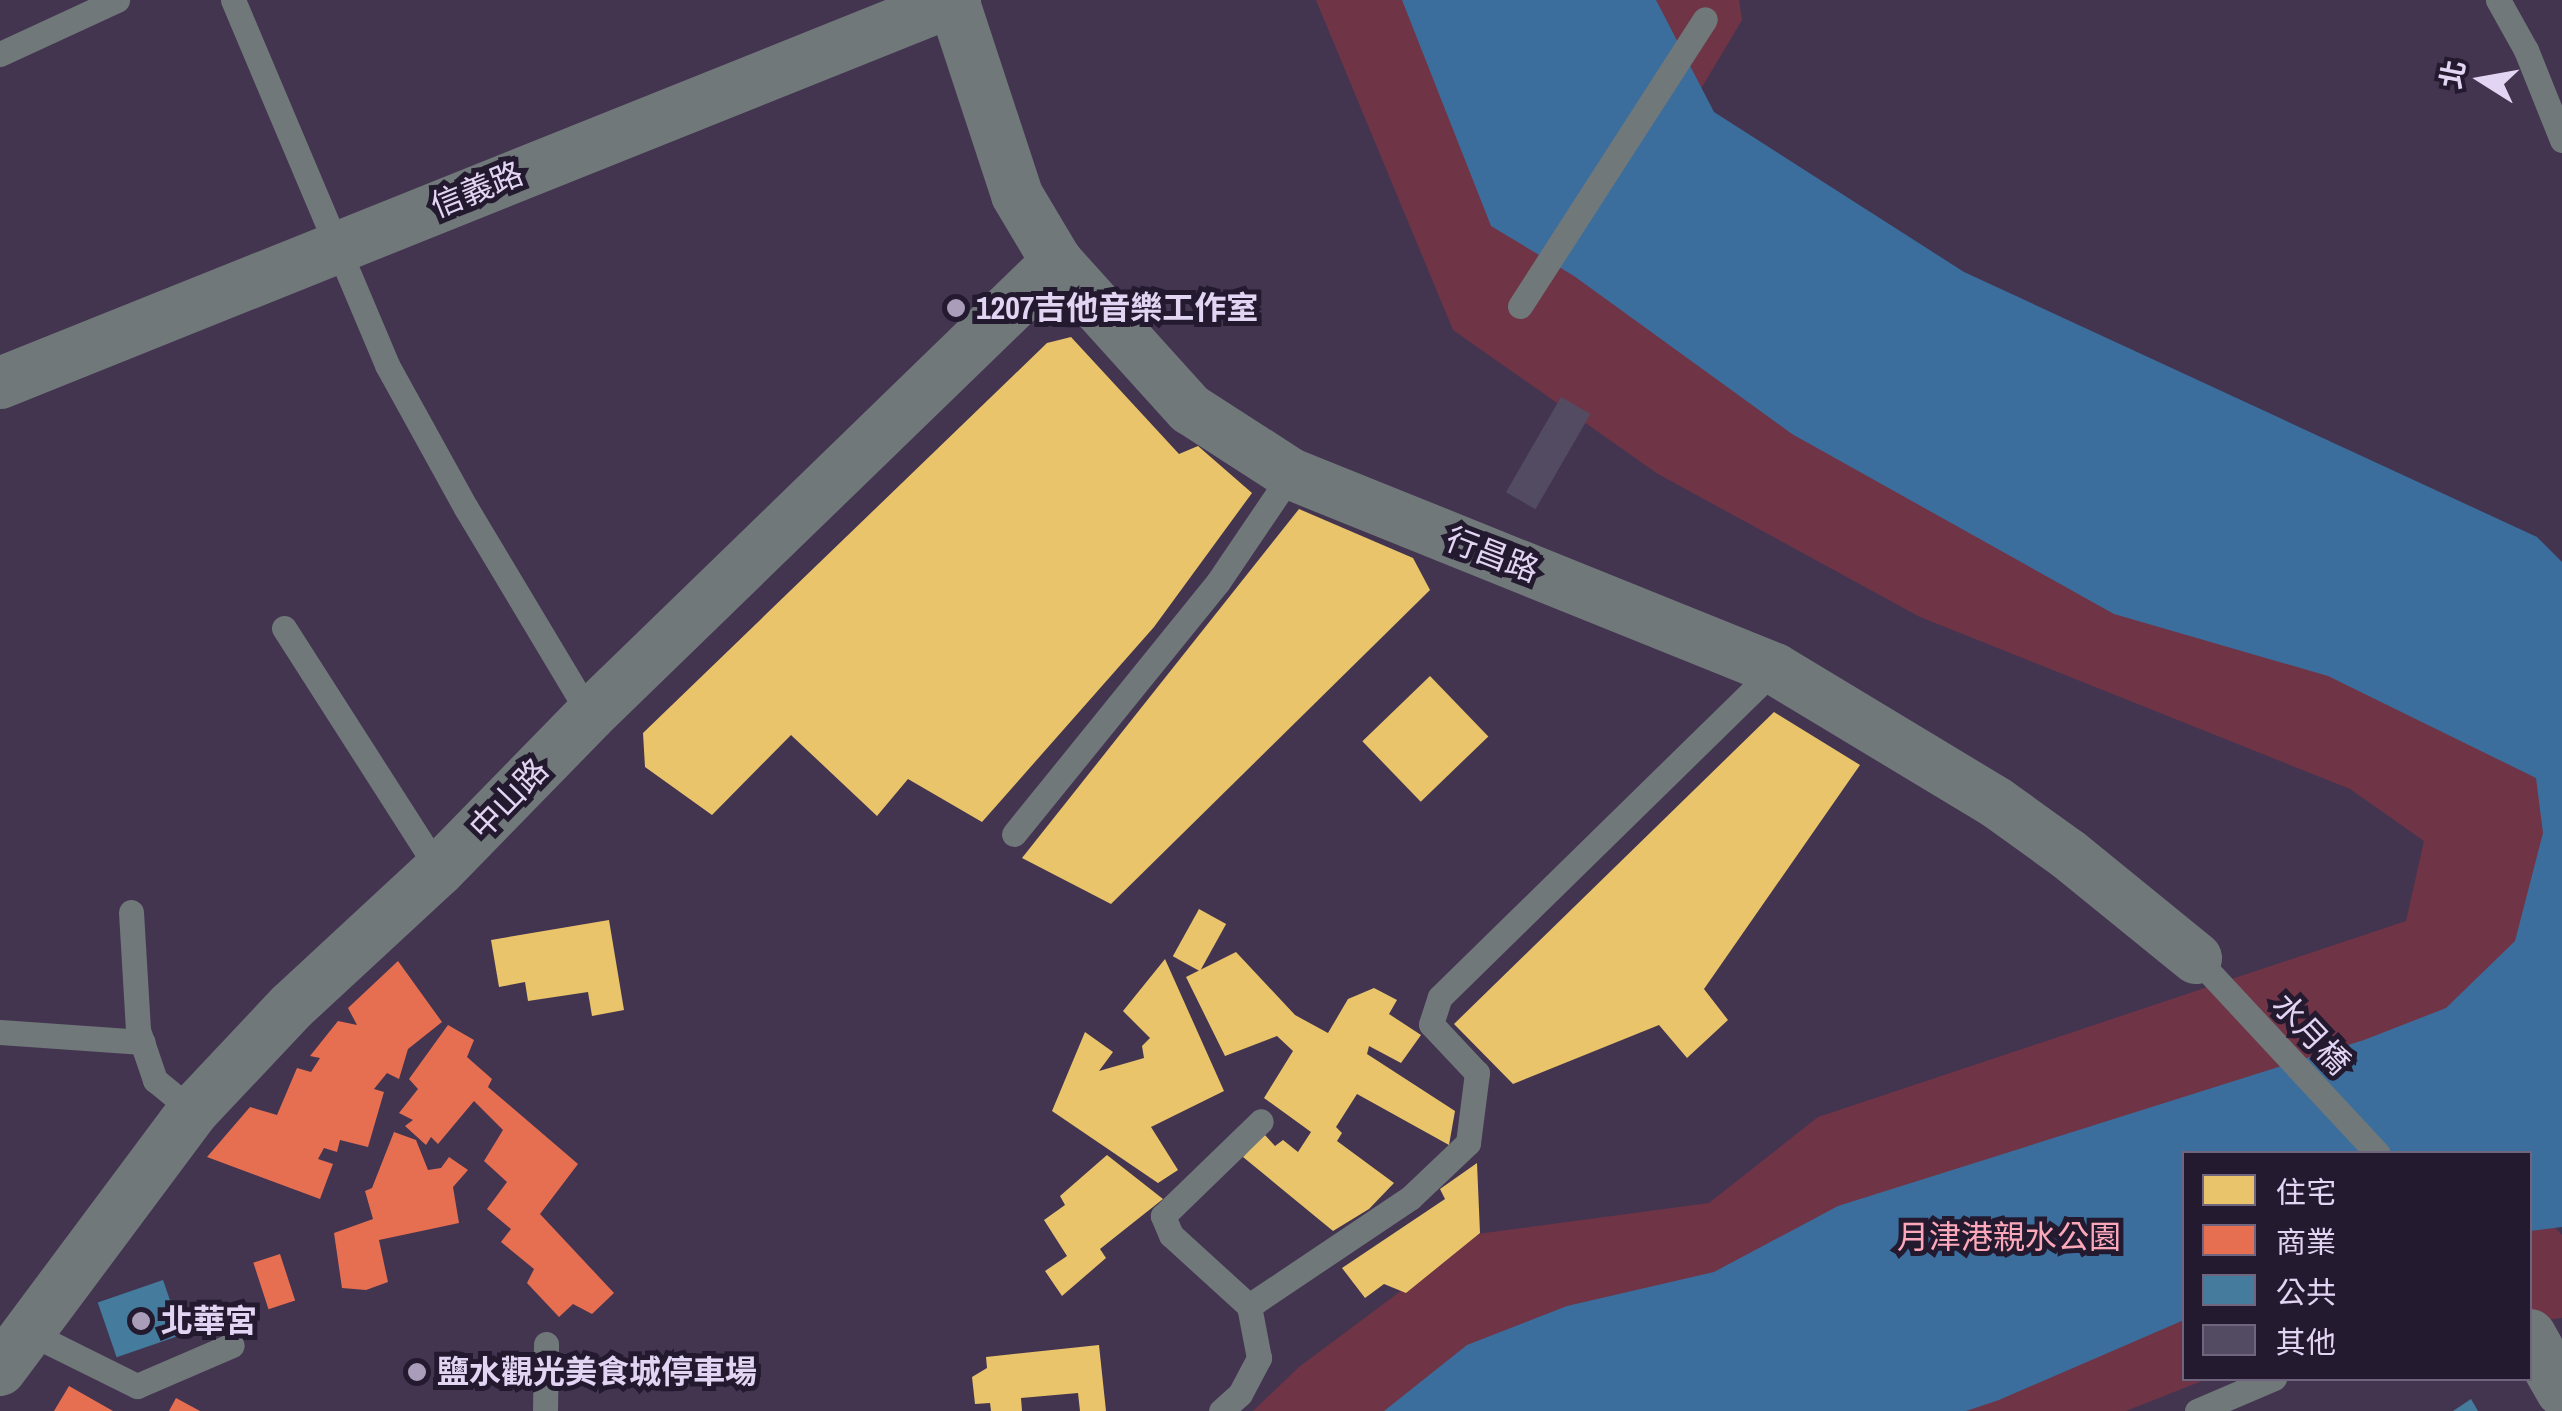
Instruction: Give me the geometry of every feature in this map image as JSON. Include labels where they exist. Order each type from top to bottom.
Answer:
[{"type":"street","name":"信義路","points":[[0,383],[954,0]]},
{"type":"street","name":"行昌路","points":[[954,0],[1017,195],[1057,262],[1190,408],[1292,474],[1775,669],[1996,804],[2068,854],[2196,958]]},
{"type":"street","name":"中山路","points":[[13,1350],[192,1111],[292,1006],[439,870],[590,716],[1057,262]]},
{"type":"street","points":[[2532,1340],[2562,1391]]},
{"type":"lane","points":[[0,54],[117,0]]},
{"type":"lane","points":[[232,0],[387,365],[466,508],[590,716]]},
{"type":"lane","points":[[2498,0],[2526,50],[2562,140]]},
{"type":"lane","points":[[1520,306],[1705,18]]},
{"type":"lane","points":[[1014,834],[1218,582],[1292,474]]},
{"type":"lane","points":[[284,628],[439,870]]},
{"type":"lane","points":[[1249,1306],[1410,1198],[1468,1143],[1477,1073],[1430,1024],[1440,997],[1775,669]]},
{"type":"lane","points":[[131,912],[143,1042],[155,1080],[192,1111]]},
{"type":"lane","name":"水月橋","points":[[2196,958],[2375,1151]]},
{"type":"lane","points":[[0,1032],[143,1042]]},
{"type":"lane","points":[[1221,1411],[1240,1394],[1259,1358],[1249,1306],[1171,1235],[1163,1216],[1261,1121]]},
{"type":"lane","points":[[544,1411],[546,1344]]},
{"type":"lane","points":[[13,1350],[137,1386],[232,1345]]},
{"type":"lane","points":[[2197,1411],[2267,1381]]},
{"type":"green space","name":"月津港親水公園","points":[[1316,0],[1739,0],[1742,20],[1598,261],[2552,730],[2562,858],[2482,1014],[2190,1151],[2182,1151],[2182,1381],[2202,1381],[2126,1411],[1253,1411],[1299,1367],[1477,1234],[1709,1203],[1818,1117],[2406,921],[2424,841],[2350,789],[1920,617],[1658,474],[1453,330]]},
{"type":"green space","points":[[2532,1204],[2562,1235],[2562,1318],[2532,1322]]},
{"type":"water","points":[[1402,0],[1656,0],[1714,112],[1964,272],[2537,537],[2562,562],[2562,1227],[2532,1231],[2532,1151],[2182,1151],[2182,1321],[1966,1411],[1384,1411],[1467,1345],[1567,1306],[1714,1272],[1838,1206],[2364,1040],[2446,1008],[2515,941],[2543,833],[2536,778],[2328,676],[2114,614],[1792,434],[1574,276],[1491,226]]},
{"type":"building: 住宅","points":[[1071,337],[1179,454],[1198,446],[1252,493],[1154,627],[982,822],[908,779],[877,816],[791,735],[712,815],[645,767],[643,733],[1047,343]]},
{"type":"building: 住宅","points":[[1299,509],[1413,558],[1430,590],[1111,904],[1022,858]]},
{"type":"building: 住宅","points":[[1430,676],[1488,736],[1421,802],[1362,741]]},
{"type":"building: 住宅","points":[[1774,712],[1860,765],[1704,989],[1728,1020],[1687,1058],[1659,1025],[1513,1084],[1454,1024]]},
{"type":"building: 住宅","points":[[1199,909],[1226,924],[1200,971],[1173,956]]},
{"type":"building: 住宅","points":[[609,920],[624,1010],[592,1016],[588,992],[528,1001],[525,982],[499,987],[491,940]]},
{"type":"building: 住宅","points":[[1236,952],[1295,1015],[1328,1033],[1348,999],[1374,988],[1397,1000],[1389,1014],[1421,1035],[1401,1063],[1369,1046],[1367,1054],[1455,1111],[1449,1145],[1357,1094],[1336,1127],[1342,1133],[1337,1141],[1394,1183],[1369,1209],[1333,1231],[1243,1157],[1264,1134],[1275,1146],[1283,1140],[1298,1152],[1311,1132],[1264,1098],[1293,1051],[1277,1036],[1225,1056],[1186,977]]},
{"type":"building: 住宅","points":[[1165,959],[1224,1091],[1151,1127],[1178,1170],[1158,1183],[1052,1111],[1085,1032],[1113,1052],[1099,1071],[1144,1058],[1142,1046],[1150,1038],[1123,1011]]},
{"type":"building: 住宅","points":[[1107,1155],[1163,1199],[1100,1249],[1106,1258],[1062,1296],[1045,1271],[1067,1256],[1044,1220],[1065,1205],[1060,1196]]},
{"type":"building: 住宅","points":[[1477,1163],[1480,1233],[1406,1293],[1384,1284],[1365,1298],[1342,1268],[1445,1199],[1440,1189]]},
{"type":"building: 住宅","points":[[1099,1345],[1106,1411],[1080,1411],[1078,1393],[1021,1398],[1022,1411],[991,1411],[990,1403],[975,1404],[972,1377],[987,1368],[986,1357]]},
{"type":"building: 商業","points":[[398,961],[442,1022],[408,1049],[399,1079],[387,1073],[374,1089],[384,1092],[368,1147],[340,1140],[337,1152],[324,1148],[318,1159],[333,1164],[320,1199],[207,1157],[250,1107],[277,1115],[297,1068],[311,1072],[320,1058],[310,1056],[338,1021],[357,1025],[348,1008]]},
{"type":"building: 商業","points":[[448,1025],[474,1040],[467,1057],[492,1079],[488,1087],[578,1164],[540,1214],[614,1293],[592,1314],[573,1304],[559,1317],[527,1283],[534,1269],[501,1242],[511,1229],[487,1209],[507,1182],[484,1161],[503,1130],[474,1101],[438,1144],[431,1137],[426,1145],[405,1126],[413,1120],[399,1113],[418,1089],[409,1079]]},
{"type":"building: 商業","points":[[394,1132],[416,1140],[428,1170],[441,1168],[449,1157],[468,1170],[453,1187],[459,1223],[379,1240],[388,1282],[366,1290],[342,1288],[334,1233],[373,1219],[365,1191],[372,1188]]},
{"type":"building: 商業","points":[[280,1254],[295,1301],[269,1309],[253,1263]]},
{"type":"building: 商業","points":[[69,1386],[113,1411],[54,1411]]},
{"type":"building: 商業","points":[[176,1398],[200,1411],[169,1411]]},
{"type":"building: 公共","name":"北華宮","points":[[163,1280],[182,1335],[117,1357],[98,1302]]},
{"type":"building: 公共","points":[[2471,1399],[2478,1411],[2453,1411]]},
{"type":"building: 其他","points":[[1561,397],[1590,414],[1535,509],[1506,492]]},
{"type":"place","name":"1207吉他音樂工作室","points":[[956,308]]},
{"type":"place","name":"北華宮","points":[[141,1321]]},
{"type":"place","name":"鹽水觀光美食城停車場","points":[[417,1372]]}]
